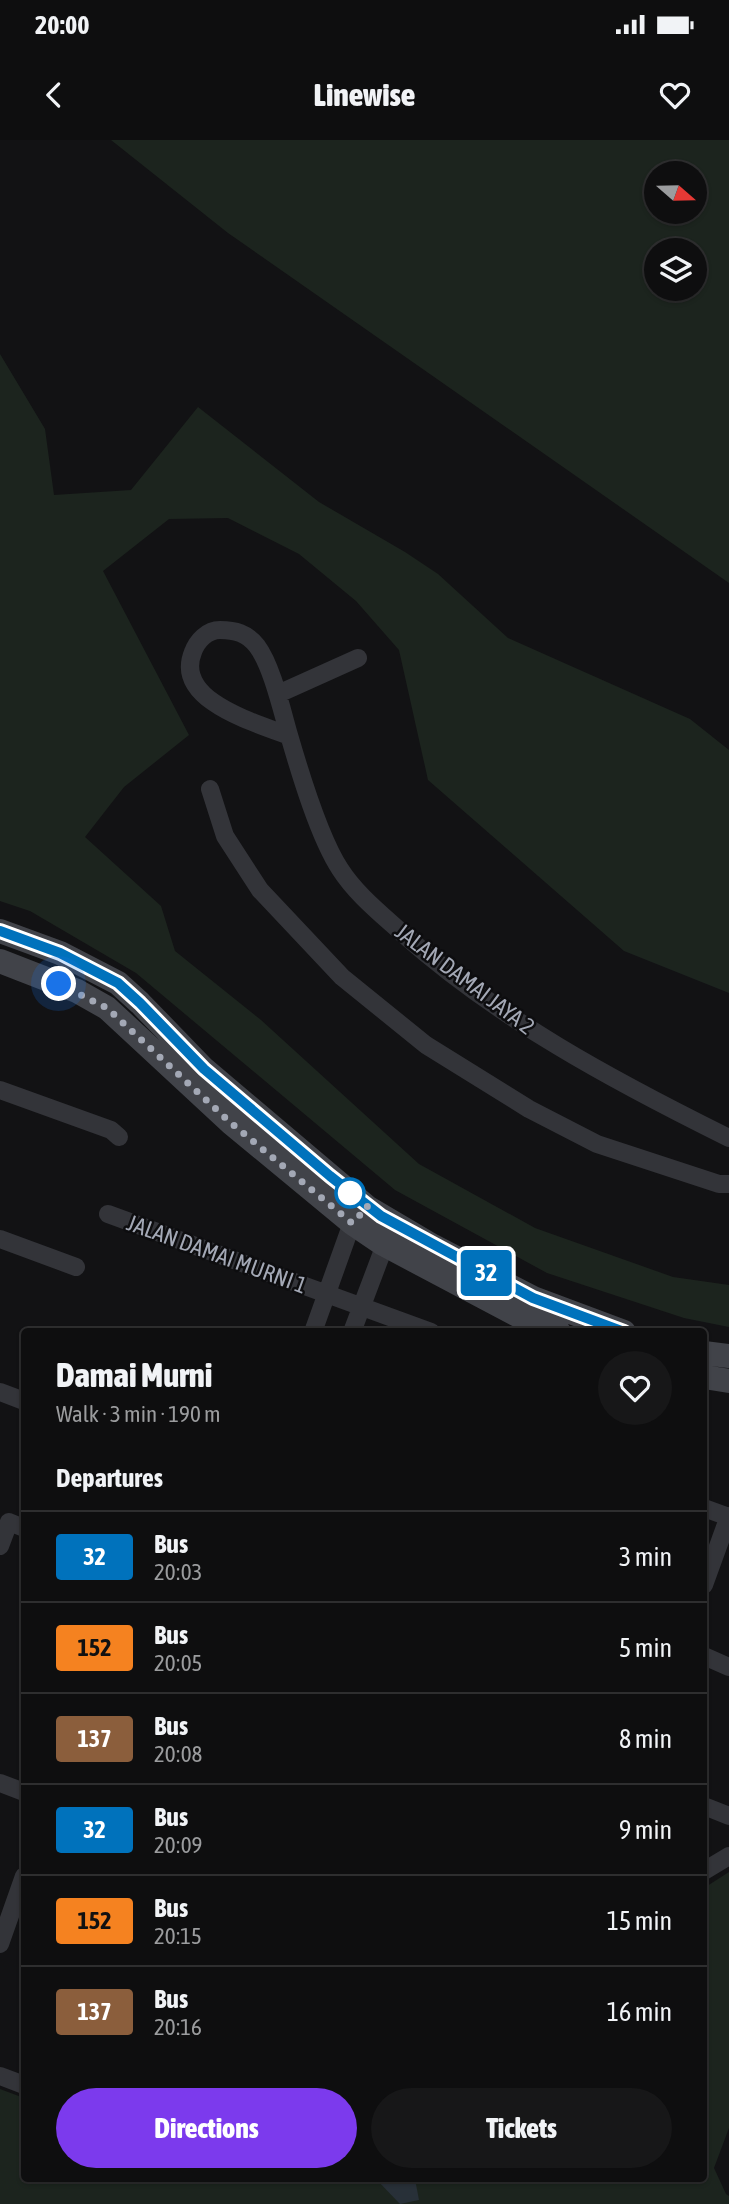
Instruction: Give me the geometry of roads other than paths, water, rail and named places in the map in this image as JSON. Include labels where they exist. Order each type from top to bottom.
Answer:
[{"type":"street","name":"JALAN DAMAI JAYA 2","points":[[289,736],[226,710],[206,698],[193,682],[190,666],[192,652],[201,638],[215,630],[232,631],[246,635],[258,647],[278,694],[289,736],[321,830],[339,868],[365,900],[434,961],[550,1043],[639,1093],[729,1138]]},
{"type":"street","points":[[278,694],[358,658]]},
{"type":"street","points":[[210,789],[225,836],[260,890],[342,976],[426,1045],[529,1109],[597,1144],[719,1184],[729,1184]]},
{"type":"street","points":[[0,931],[60,953],[118,983],[204,1069],[360,1215]]},
{"type":"street","points":[[0,961],[77,991],[107,1008],[231,1123],[389,1234],[523,1318],[549,1328]]},
{"type":"street","points":[[0,1090],[111,1130],[119,1137]]},
{"type":"street","name":"JALAN DAMAI MURNI 1","points":[[108,1214],[420,1328]]},
{"type":"street","points":[[314,1328],[360,1215]]},
{"type":"street","points":[[354,1328],[389,1234]]},
{"type":"street","points":[[389,1234],[533,1298],[613,1328]]},
{"type":"street","points":[[0,1239],[76,1267]]},
{"type":"street","points":[[707,1353],[729,1356]]},
{"type":"street","points":[[707,1377],[729,1381]]},
{"type":"street","points":[[0,1392],[21,1400]]},
{"type":"street","points":[[707,1509],[729,1517],[707,1577]]},
{"type":"street","points":[[0,1546],[9,1522],[21,1527]]},
{"type":"street","points":[[707,1657],[729,1667]]},
{"type":"street","points":[[0,1783],[21,1790]]},
{"type":"street","points":[[707,1807],[729,1816]]},
{"type":"street","points":[[707,1869],[729,1856]]},
{"type":"street","points":[[0,1944],[21,1885]]},
{"type":"street","points":[[7,1925],[21,1930]]},
{"type":"street","points":[[0,2077],[21,2084]]}]
